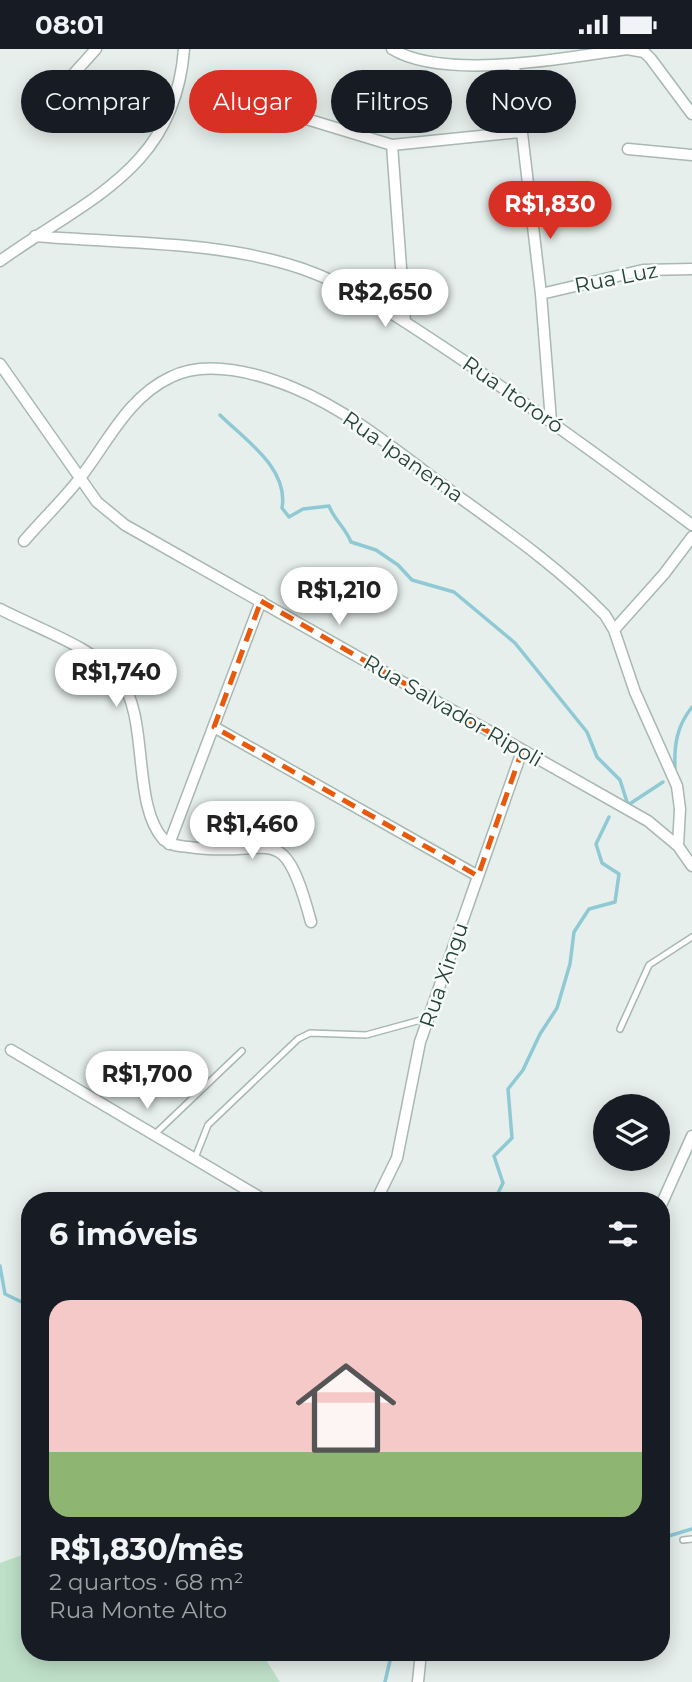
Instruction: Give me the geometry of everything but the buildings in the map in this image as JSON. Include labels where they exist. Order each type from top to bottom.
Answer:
[{"type":"street","points":[[77,70],[96,49]]},
{"type":"street","points":[[0,261],[129,173],[146,154],[162,129],[176,96],[184,49]]},
{"type":"street","points":[[392,49],[425,61],[514,65],[627,49],[643,52],[692,114]]},
{"type":"street","points":[[514,65],[514,70]]},
{"type":"street","points":[[317,122],[392,145],[510,133]]},
{"type":"street","points":[[520,133],[541,294],[551,421]]},
{"type":"street","points":[[392,145],[405,322]]},
{"type":"street","points":[[628,149],[692,155]]},
{"type":"street","name":"Rua Itororó","points":[[35,236],[212,249],[301,269],[405,322],[551,421],[692,525]]},
{"type":"street","name":"Rua Luz","points":[[541,294],[643,270],[692,269]]},
{"type":"street","name":"Rua Salvador Ripoli","points":[[0,364],[97,502],[125,525],[648,821],[678,846],[692,866]]},
{"type":"street","name":"Rua Ipanema","points":[[24,541],[80,478],[133,404],[148,390],[172,376],[194,369],[214,368],[292,387],[329,405],[375,435],[496,524],[585,596],[605,615],[614,630]]},
{"type":"street","points":[[678,846],[680,809],[677,786],[635,692],[614,630],[664,574],[692,537]]},
{"type":"street","points":[[169,845],[261,601]]},
{"type":"street","points":[[0,609],[81,650],[118,676],[125,687],[132,709],[152,818],[169,845],[205,850],[256,845],[282,854],[292,863],[299,878],[311,922]]},
{"type":"street","points":[[214,727],[478,876]]},
{"type":"street","name":"Rua Xingu","points":[[380,1192],[397,1158],[414,1066],[522,751]]},
{"type":"street","points":[[11,1051],[251,1192]]},
{"type":"street","points":[[667,1192],[692,1136]]},
{"type":"street","points":[[418,1682],[420,1661]]},
{"type":"lane","points":[[620,1029],[649,965],[692,937]]},
{"type":"lane","points":[[195,1158],[208,1125],[298,1039],[310,1033],[366,1035],[431,1016]]},
{"type":"lane","points":[[155,1134],[242,1051]]},
{"type":"lane","points":[[683,1540],[692,1539]]},
{"type":"highlighted area","points":[[261,601],[522,751],[478,876],[214,727]]},
{"type":"green space","points":[[21,1555],[21,1661],[267,1661],[280,1682],[0,1682],[0,1563]]},
{"type":"waterway","points":[[220,415],[272,468],[279,480],[282,508],[289,517],[303,509],[329,506],[351,542],[376,550],[398,565],[412,580],[454,592],[515,643],[587,732],[597,757],[620,780],[628,805],[663,782]]},
{"type":"waterway","points":[[675,768],[678,736],[692,707]]},
{"type":"waterway","points":[[498,1192],[503,1183],[494,1156],[512,1138],[508,1089],[523,1070],[540,1034],[557,1008],[570,964],[574,932],[589,909],[615,902],[619,874],[602,863],[596,844],[609,817]]},
{"type":"waterway","points":[[0,1266],[5,1294],[21,1302]]},
{"type":"waterway","points":[[670,1536],[692,1529]]},
{"type":"waterway","points":[[385,1682],[390,1661]]}]
